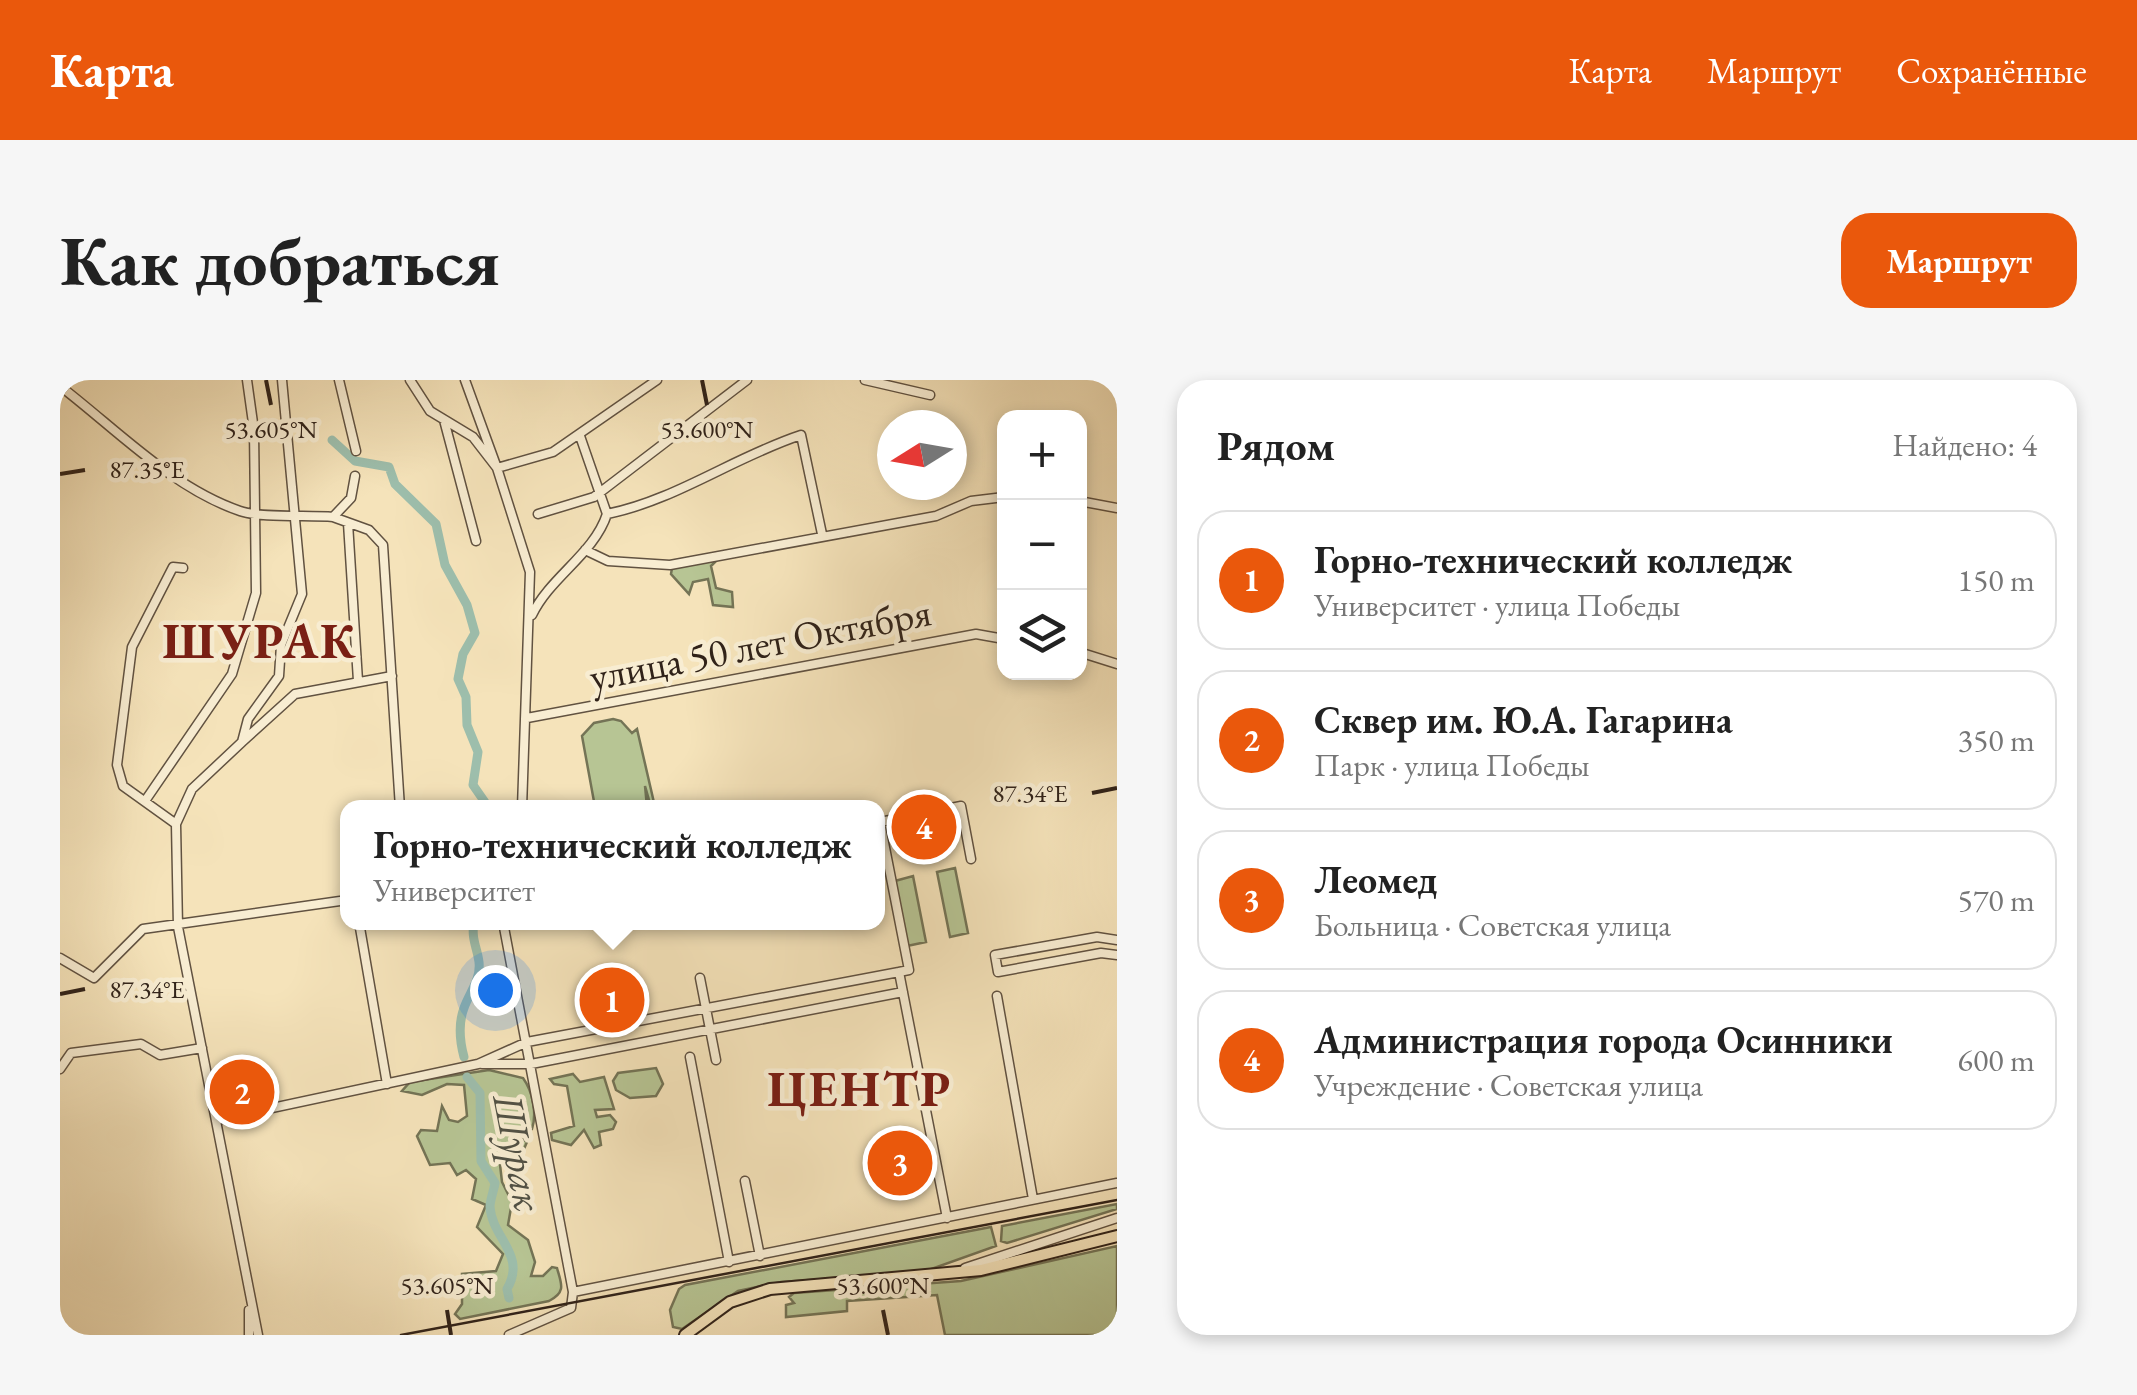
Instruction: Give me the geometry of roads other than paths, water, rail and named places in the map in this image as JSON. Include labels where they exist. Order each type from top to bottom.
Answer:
[{"type":"main road","points":[[685,1335],[730,1302],[770,1289],[942,1275],[1005,1265],[1117,1236]]},
{"type":"street","points":[[145,801],[232,674],[256,593],[254,430],[246,380]]},
{"type":"street","points":[[242,742],[248,720],[280,676],[281,645],[302,594],[282,380]]},
{"type":"street","points":[[339,380],[356,451]]},
{"type":"street","points":[[410,380],[422,402],[473,437],[497,468]]},
{"type":"street","points":[[465,380],[530,572],[523,800]]},
{"type":"street","points":[[497,468],[553,452],[657,380]]},
{"type":"street","points":[[538,514],[594,497],[747,380]]},
{"type":"street","points":[[865,380],[930,395]]},
{"type":"street","points":[[60,386],[174,475],[230,507],[254,514],[296,512],[333,517],[378,535],[383,545],[400,800]]},
{"type":"street","points":[[444,420],[476,541]]},
{"type":"street","points":[[530,619],[555,578],[602,528],[607,514],[580,436]]},
{"type":"street","points":[[607,514],[639,507],[738,459],[801,436],[822,534]]},
{"type":"street","points":[[333,517],[351,498],[355,476]]},
{"type":"street","points":[[584,550],[608,562],[670,565],[936,516],[971,500],[997,498]]},
{"type":"street","points":[[1087,502],[1117,508]]},
{"type":"street","points":[[348,523],[358,680]]},
{"type":"street","points":[[176,824],[123,786],[117,765],[132,646],[165,578],[173,567],[183,568]]},
{"type":"street","name":"улица 50 лет Октября","points":[[528,718],[976,634],[997,638]]},
{"type":"street","points":[[1087,654],[1117,664]]},
{"type":"street","points":[[258,1335],[178,927],[176,824],[192,788],[295,694],[392,676]]},
{"type":"street","points":[[885,821],[961,806],[971,859]]},
{"type":"street","points":[[216,1120],[478,1064],[527,1042],[909,970],[885,848]]},
{"type":"street","points":[[60,958],[94,978],[143,929],[340,901]]},
{"type":"street","points":[[361,930],[387,1084]]},
{"type":"street","points":[[504,930],[573,1292],[571,1308],[509,1335]]},
{"type":"street","points":[[1114,938],[995,955],[998,972],[1101,954],[1117,955]]},
{"type":"street","points":[[899,972],[947,1218]]},
{"type":"street","points":[[700,978],[716,1060]]},
{"type":"street","points":[[478,1064],[531,1064],[903,992]]},
{"type":"street","points":[[998,996],[1034,1199]]},
{"type":"street","points":[[60,1069],[72,1054],[104,1047],[141,1044],[160,1055],[202,1048]]},
{"type":"street","points":[[690,1056],[729,1262]]},
{"type":"street","points":[[745,1181],[760,1256]]},
{"type":"street","points":[[573,1292],[1117,1183]]},
{"type":"street","points":[[942,1275],[1117,1218]]},
{"type":"street","points":[[249,1300],[249,1335]]},
{"type":"waterway","name":"Шурак","points":[[332,440],[355,461],[389,467],[395,484],[436,524],[445,565],[467,605],[475,633],[463,654],[458,679],[466,697],[467,725],[478,752],[473,785],[483,800]]},
{"type":"waterway","name":"Шурак","points":[[464,1057],[461,1020],[479,969],[474,930]]},
{"type":"waterway","name":"Шурак","points":[[467,1077],[480,1093],[481,1161],[495,1183],[490,1204],[492,1218],[513,1266],[507,1289],[509,1298]]},
{"type":"tram line","points":[[401,1335],[1117,1200]]},
{"type":"place","name":"Администрация города Осинники","points":[[924,827]]},
{"type":"place","name":"Горно-технический колледж","points":[[612,1000]]},
{"type":"place","name":"Сквер им. Ю.А. Гагарина","points":[[242,1092]]},
{"type":"place","name":"Леомед","points":[[900,1163]]},
{"type":"district","name":"ШУРАК","points":[[260,640]]},
{"type":"district","name":"ЦЕНТР","points":[[860,1088]]}]
